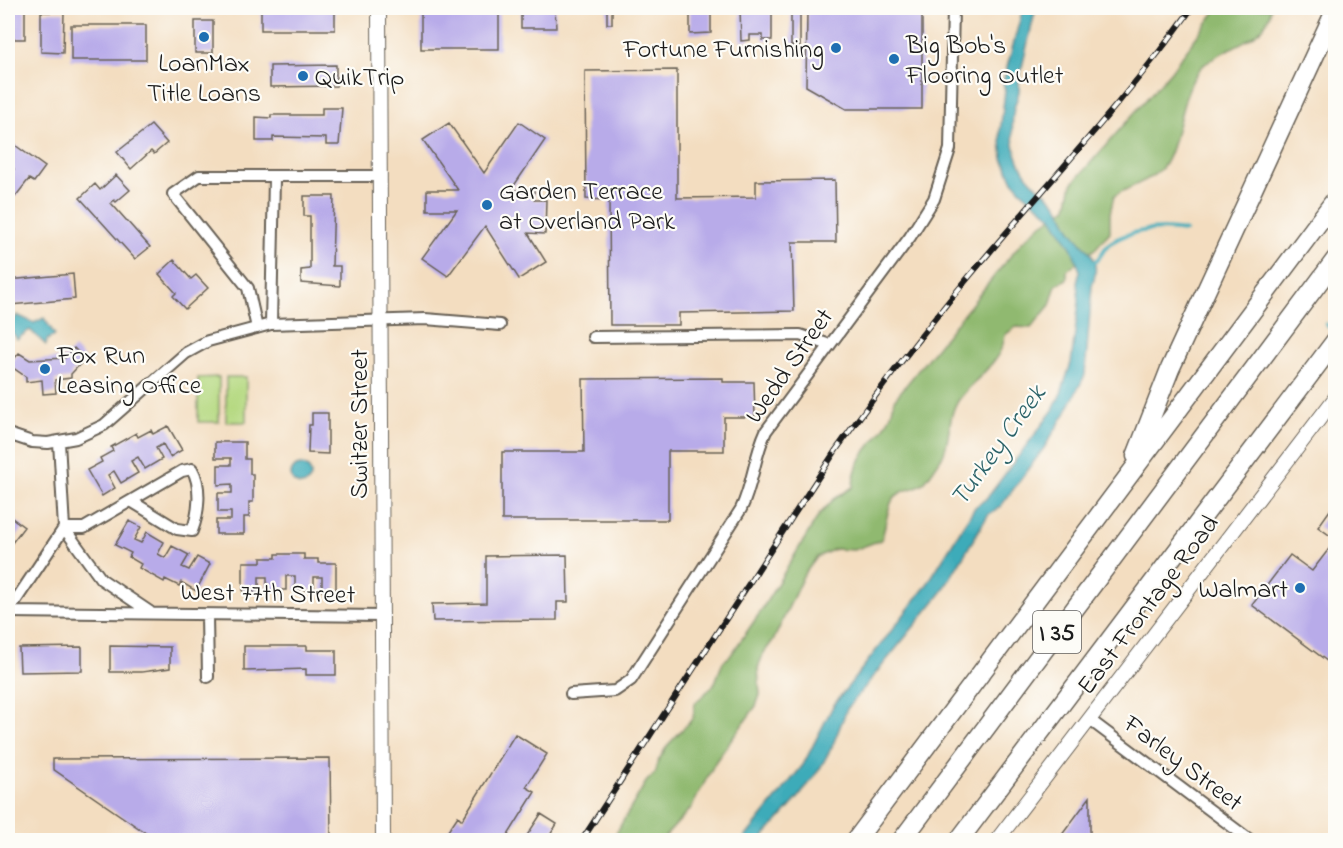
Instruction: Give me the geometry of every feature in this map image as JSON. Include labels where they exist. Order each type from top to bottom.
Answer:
[{"type":"highway","points":[[1127,479],[1170,369],[1331,12]]},
{"type":"highway","name":"I 35","points":[[856,840],[1335,199]]},
{"type":"highway","name":"I 35","points":[[902,840],[1335,259]]},
{"type":"highway","points":[[959,840],[1335,340]]},
{"type":"street","name":"Switzer Street","points":[[378,8],[383,840]]},
{"type":"street","name":"Wedd Street","points":[[572,694],[615,691],[631,680],[741,509],[748,495],[759,446],[766,432],[921,221],[944,175],[953,125],[953,8]]},
{"type":"street","points":[[256,328],[248,288],[173,194],[199,176],[274,178],[380,176]]},
{"type":"street","points":[[271,324],[274,178]]},
{"type":"street","points":[[8,434],[33,442],[59,442],[76,438],[104,425],[186,353],[208,341],[271,324],[425,319],[500,325]]},
{"type":"street","points":[[593,337],[801,335],[830,345]]},
{"type":"street","name":"East Frontage Road","points":[[997,840],[1335,397]]},
{"type":"street","points":[[8,612],[64,528],[59,442]]},
{"type":"street","points":[[64,528],[84,528],[182,471],[192,469],[197,478],[197,517],[192,531],[177,529],[131,501]]},
{"type":"street","name":"West 77th Street","points":[[64,528],[102,579],[152,613]]},
{"type":"street","name":"West 77th Street","points":[[8,612],[383,616]]},
{"type":"street","points":[[207,615],[208,677]]},
{"type":"street","name":"Farley Street","points":[[1090,720],[1250,840]]},
{"type":"green space","points":[[1218,8],[1271,8],[1268,20],[1252,37],[1219,54],[1200,69],[1188,92],[1168,159],[1162,168],[1114,196],[1110,213],[1110,232],[1096,248],[1067,270],[1067,279],[1056,285],[1050,305],[1031,328],[1016,327],[1005,335],[998,355],[956,404],[951,417],[945,451],[933,471],[923,483],[899,494],[892,501],[881,540],[854,550],[835,549],[817,557],[803,576],[774,639],[763,654],[758,668],[760,695],[756,706],[716,761],[691,808],[662,840],[612,840],[646,782],[656,772],[657,763],[667,746],[693,718],[695,703],[714,685],[723,662],[731,655],[759,614],[819,515],[834,499],[853,487],[860,461],[886,424],[894,400],[1021,243],[1039,226],[1067,207],[1072,184],[1171,71]]},
{"type":"green space","points":[[219,377],[219,422],[198,422],[198,378]]},
{"type":"green space","points":[[226,377],[246,377],[246,422],[226,422]]},
{"type":"water","points":[[1023,8],[1036,8],[1014,108],[1013,140],[1019,161],[1026,174],[1060,208],[1071,230],[1094,260],[1095,276],[1092,286],[1085,375],[1044,448],[1001,506],[988,515],[942,592],[847,709],[832,747],[819,770],[799,797],[761,840],[743,840],[803,765],[833,706],[926,586],[975,507],[987,498],[1053,410],[1061,393],[1071,363],[1079,301],[1077,283],[1080,271],[1072,249],[1052,217],[1024,194],[1013,181],[1003,159],[1000,132],[1005,91],[1003,82]]},
{"type":"water","points":[[17,315],[34,323],[44,318],[55,335],[47,340],[46,345],[30,330],[17,339],[9,328]]},
{"type":"water","points":[[301,465],[308,468],[311,475],[308,482],[301,485],[294,482],[291,475],[294,468]]},
{"type":"building","name":"QuikTrip","points":[[261,8],[335,8],[335,30],[261,30]]},
{"type":"building","points":[[521,8],[555,8],[556,28],[521,28]]},
{"type":"building","points":[[607,8],[612,8],[612,24],[607,24]]},
{"type":"building","points":[[690,8],[711,8],[711,33],[690,34]]},
{"type":"building","points":[[740,8],[772,8],[772,40],[763,40],[763,35],[750,35],[750,40],[741,41]]},
{"type":"building","points":[[791,8],[800,8],[800,46],[791,46]]},
{"type":"building","points":[[831,8],[922,8],[922,109],[846,109],[806,86],[807,11],[831,11]]},
{"type":"building","points":[[8,10],[25,10],[25,39],[8,39]]},
{"type":"building","points":[[41,12],[64,12],[63,53],[41,52]]},
{"type":"building","points":[[421,12],[499,12],[499,49],[421,49]]},
{"type":"building","name":"LoanMax Title Loans","points":[[195,21],[213,21],[213,53],[195,53]]},
{"type":"building","points":[[71,25],[146,25],[146,60],[71,60]]},
{"type":"building","name":"QuikTrip","points":[[336,65],[336,86],[270,87],[270,66]]},
{"type":"building","points":[[677,70],[677,198],[756,197],[756,181],[835,180],[836,242],[792,242],[794,311],[679,313],[679,325],[610,325],[609,200],[586,199],[585,71]]},
{"type":"building","points":[[322,108],[342,108],[339,145],[326,145],[326,138],[273,137],[273,141],[256,141],[256,117],[322,115]]},
{"type":"building","name":"Garden Terrace at Overland Park","points":[[519,122],[545,140],[511,190],[534,191],[534,200],[546,200],[545,234],[528,233],[546,262],[519,279],[485,226],[448,276],[422,258],[457,210],[427,210],[427,190],[458,190],[423,140],[449,123],[484,173]]},
{"type":"building","points":[[151,125],[167,143],[154,154],[151,151],[131,169],[117,152]]},
{"type":"building","points":[[8,140],[45,167],[34,182],[29,179],[15,197],[8,191],[8,174],[14,169],[8,164]]},
{"type":"building","points":[[116,175],[130,190],[116,202],[114,200],[111,203],[150,247],[135,259],[80,198],[95,184],[100,190]]},
{"type":"building","points":[[304,196],[334,196],[332,266],[340,266],[340,286],[301,283],[301,270],[310,269],[310,216],[304,216]]},
{"type":"building","points":[[174,260],[191,279],[196,275],[208,288],[185,309],[173,296],[176,293],[159,274]]},
{"type":"building","points":[[73,274],[75,299],[10,305],[8,280]]},
{"type":"building","name":"Fox Run Leasing Office","points":[[74,348],[85,359],[71,374],[71,378],[55,380],[56,393],[43,394],[42,380],[26,382],[26,377],[9,365],[19,353],[30,360],[65,358]]},
{"type":"building","points":[[723,378],[723,382],[754,382],[755,417],[724,417],[724,451],[668,451],[668,520],[502,520],[502,452],[584,452],[583,379]]},
{"type":"building","points":[[312,413],[328,413],[328,454],[308,453]]},
{"type":"building","points":[[168,426],[182,450],[170,457],[163,444],[156,448],[162,459],[145,469],[138,457],[131,461],[138,473],[121,483],[114,471],[108,475],[115,488],[102,496],[87,470],[102,462],[100,458],[113,451],[111,447],[136,433],[138,437],[151,430],[153,434]]},
{"type":"building","points":[[215,442],[245,442],[245,459],[250,459],[250,474],[253,474],[253,502],[249,502],[249,517],[244,517],[244,534],[216,534],[216,520],[231,520],[231,512],[218,512],[218,493],[232,493],[232,484],[218,485],[218,465],[231,465],[231,458],[215,458]]},
{"type":"building","name":"Walmart","points":[[1335,503],[1335,539],[1318,527]]},
{"type":"building","points":[[8,515],[24,527],[11,544],[8,541]]},
{"type":"building","points":[[129,521],[141,527],[134,540],[141,543],[147,532],[164,542],[158,554],[165,558],[172,546],[189,555],[182,567],[189,570],[197,557],[210,564],[196,591],[181,582],[179,586],[165,579],[164,582],[139,568],[141,564],[129,557],[131,553],[115,545]]},
{"type":"building","name":"Walmart","points":[[1335,541],[1335,667],[1252,605],[1290,555],[1312,571]]},
{"type":"building","points":[[276,554],[304,554],[304,559],[318,559],[318,563],[336,563],[336,591],[322,591],[322,577],[314,577],[314,590],[295,590],[295,576],[286,576],[286,590],[267,590],[267,577],[259,577],[259,592],[243,592],[243,562],[261,562],[261,558],[276,558]]},
{"type":"building","points":[[567,555],[568,602],[557,602],[557,620],[433,621],[432,604],[486,603],[486,556]]},
{"type":"building","points":[[110,646],[170,647],[170,668],[142,672],[110,672]]},
{"type":"building","points":[[244,646],[307,646],[307,650],[336,650],[336,675],[306,675],[306,669],[244,671]]},
{"type":"building","points":[[82,647],[82,671],[20,672],[19,648]]},
{"type":"building","points":[[515,734],[547,754],[526,787],[535,792],[505,840],[442,840],[458,816],[462,820]]},
{"type":"building","points":[[330,758],[331,837],[156,840],[53,769],[53,759]]},
{"type":"building","points":[[1090,797],[1090,840],[1058,840]]},
{"type":"building","points":[[541,814],[557,824],[547,840],[524,840]]},
{"type":"waterway","points":[[1091,264],[1110,243],[1119,238],[1157,229],[1185,231]]},
{"type":"waterway","points":[[1326,324],[1329,327]]},
{"type":"railway","points":[[582,840],[854,425],[949,301],[1119,102],[1192,8]]},
{"type":"place","name":"LoanMax Title Loans","points":[[204,37]]},
{"type":"place","name":"Fortune Furnishing","points":[[836,48]]},
{"type":"place","name":"Big Bob's Flooring Outlet","points":[[894,59]]},
{"type":"place","name":"QuikTrip","points":[[303,76]]},
{"type":"place","name":"Garden Terrace at Overland Park","points":[[487,205]]},
{"type":"place","name":"Fox Run Leasing Office","points":[[45,369]]},
{"type":"place","name":"Walmart","points":[[1300,588]]},
{"type":"water label","name":"Turkey Creek","points":[[997,445]]}]
